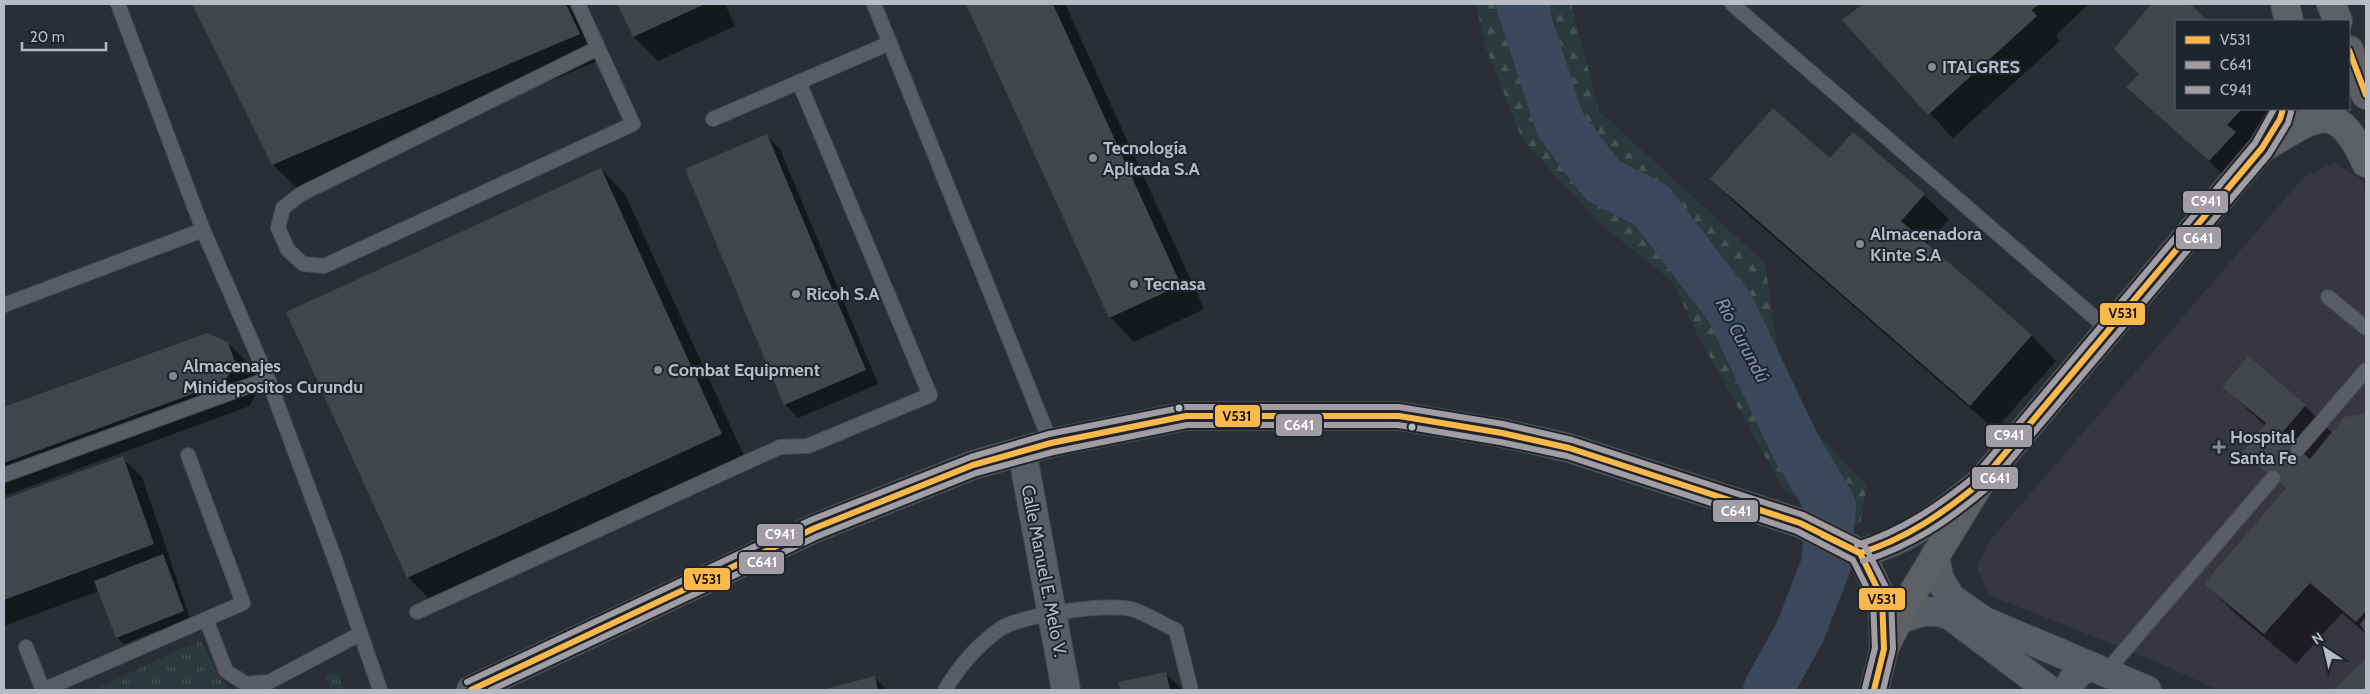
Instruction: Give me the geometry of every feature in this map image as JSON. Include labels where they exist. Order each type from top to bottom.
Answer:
[{"type":"main road","points":[[2285,4],[2289,20]]},
{"type":"main road","points":[[2331,4],[2338,20]]},
{"type":"main road","points":[[2350,53],[2366,95]]},
{"type":"main road","points":[[1874,690],[1884,649],[1898,621],[1935,554],[1980,483],[2262,148],[2280,119],[2283,110]]},
{"type":"main road","points":[[2262,148],[2308,121],[2328,117],[2338,121],[2348,131],[2356,141],[2366,163]]},
{"type":"street","points":[[470,690],[815,528],[973,465],[1052,443],[1186,416],[1399,416],[1502,433],[1569,448],[1800,523],[1856,551],[1882,548],[1929,524],[1980,483]]},
{"type":"street","name":"Calle Manuel E. Melo V.","points":[[1022,451],[1066,690]]},
{"type":"street","points":[[1856,551],[1882,598],[1884,649]]},
{"type":"street","points":[[1935,554],[1939,578],[1951,598],[1984,620],[2147,690]]},
{"type":"street","points":[[1898,621],[1918,612],[1940,611],[1951,616],[2049,690]]},
{"type":"street","points":[[2069,690],[2074,678],[2081,670],[2098,669]]},
{"type":"lane","points":[[118,4],[203,230],[268,378],[380,690]]},
{"type":"lane","points":[[578,4],[633,124],[324,266],[303,264],[288,250],[278,228],[283,208],[301,194],[598,48]]},
{"type":"lane","points":[[874,4],[1052,443]]},
{"type":"lane","points":[[1732,4],[2109,330]]},
{"type":"lane","points":[[713,120],[890,44]]},
{"type":"lane","points":[[417,612],[780,447],[808,446],[930,395],[799,82]]},
{"type":"lane","points":[[4,305],[203,230]]},
{"type":"lane","points":[[2328,297],[2366,328]]},
{"type":"lane","points":[[2298,449],[2366,370]]},
{"type":"lane","points":[[4,475],[268,378]]},
{"type":"lane","points":[[26,647],[44,690],[243,603],[188,455]]},
{"type":"lane","points":[[2098,669],[2142,630],[2273,478]]},
{"type":"lane","points":[[945,690],[964,660],[1002,628],[1052,613],[1087,608],[1131,609],[1176,630],[1191,690]]},
{"type":"lane","points":[[206,619],[226,671],[246,684],[270,682],[360,634]]},
{"type":"shaded area","name":"Hospital Santa Fe","points":[[2334,162],[2362,180],[2366,191],[2366,690],[2218,690],[2155,661],[1989,595],[1977,567],[1992,538],[2303,178]]},
{"type":"green space","points":[[1476,4],[1571,4],[1599,111],[1765,263],[1784,397],[1867,486],[1860,525],[1785,492],[1695,330],[1673,282],[1599,223],[1522,139],[1485,46]]},
{"type":"green space","points":[[200,640],[217,673],[229,690],[93,690]]},
{"type":"green space","points":[[332,673],[340,674],[344,690],[331,690],[325,677]]},
{"type":"building","points":[[192,4],[566,4],[580,34],[272,165]]},
{"type":"building","points":[[617,4],[705,4],[633,37]]},
{"type":"building","points":[[966,4],[1053,4],[1181,285],[1109,318]]},
{"type":"building","name":"ITALGRES","points":[[1863,4],[2039,4],[2032,10],[2037,16],[1928,115],[1842,20]]},
{"type":"building","points":[[2151,4],[2190,4],[2207,20],[2175,20],[2175,110],[2241,110],[2227,125],[2236,132],[2209,161],[2126,87],[2139,74],[2114,49]]},
{"type":"building","points":[[1773,108],[1830,158],[1853,132],[1925,194],[1901,221],[2032,335],[1970,406],[1710,179]]},
{"type":"building","points":[[767,134],[866,370],[784,405],[685,169]]},
{"type":"building","points":[[601,168],[722,434],[407,578],[286,312]]},
{"type":"building","points":[[207,333],[228,342],[235,362],[225,382],[4,463],[4,407]]},
{"type":"building","points":[[2248,356],[2306,405],[2280,435],[2310,459],[2344,417],[2366,413],[2366,611],[2356,622],[2310,583],[2264,634],[2204,584],[2286,488],[2242,453],[2266,423],[2222,387]]},
{"type":"building","points":[[123,456],[154,544],[4,600],[4,499]]},
{"type":"building","points":[[163,554],[184,611],[116,638],[94,581]]},
{"type":"building","points":[[2366,617],[2366,633],[2360,624]]},
{"type":"building","points":[[2366,658],[2366,690],[2334,690]]},
{"type":"building","points":[[1166,672],[1170,690],[1120,690],[1118,682]]},
{"type":"building","points":[[875,676],[878,690],[821,690]]},
{"type":"waterway","name":"Río Curundú","points":[[1521,4],[1560,124],[1602,180],[1651,205],[1730,308],[1796,447],[1831,506],[1826,565],[1800,632],[1768,690]]},
{"type":"transit line","name":"V531","points":[[2350,53],[2366,95]]},
{"type":"transit line","name":"C941","points":[[1857,545],[1889,533],[1919,517],[1974,477],[2255,143],[2273,110]]},
{"type":"transit line","name":"V531","points":[[471,690],[815,528],[973,465],[1051,443],[1186,416],[1399,416],[1502,433],[1569,448],[1800,523],[1860,553],[1908,533],[1952,505],[1980,483],[2262,148],[2280,119],[2283,110]]},
{"type":"transit line","name":"C641","points":[[1863,561],[1913,541],[1943,522],[1986,489],[2269,154],[2288,123],[2291,112]]},
{"type":"transit line","name":"C941","points":[[467,682],[811,520],[971,457],[1049,434],[1185,407],[1399,407],[1503,424],[1572,440],[1803,515],[1865,546],[1891,597],[1893,649],[1883,690]]},
{"type":"transit line","name":"C641","points":[[491,690],[818,536],[976,473],[1053,452],[1187,425],[1398,425],[1500,442],[1567,456],[1797,531],[1853,560],[1873,600],[1875,648],[1865,688]]},
{"type":"transit line","name":"V531","points":[[1823,535],[1860,553],[1882,598],[1884,649],[1874,690]]},
{"type":"place","name":"ITALGRES","points":[[1932,67]]},
{"type":"place","name":"Tecnología Aplicada S.A","points":[[1093,158]]},
{"type":"place","name":"Almacenadora Kinte S.A","points":[[1860,244]]},
{"type":"place","name":"Tecnasa","points":[[1134,284]]},
{"type":"place","name":"Ricoh S.A","points":[[796,294]]},
{"type":"place","name":"Combat Equipment","points":[[658,370]]},
{"type":"place","name":"Almacenajes Minidepositos Curundu","points":[[173,376]]},
{"type":"place","name":"Hospital Santa Fe","points":[[2219,447]]}]
